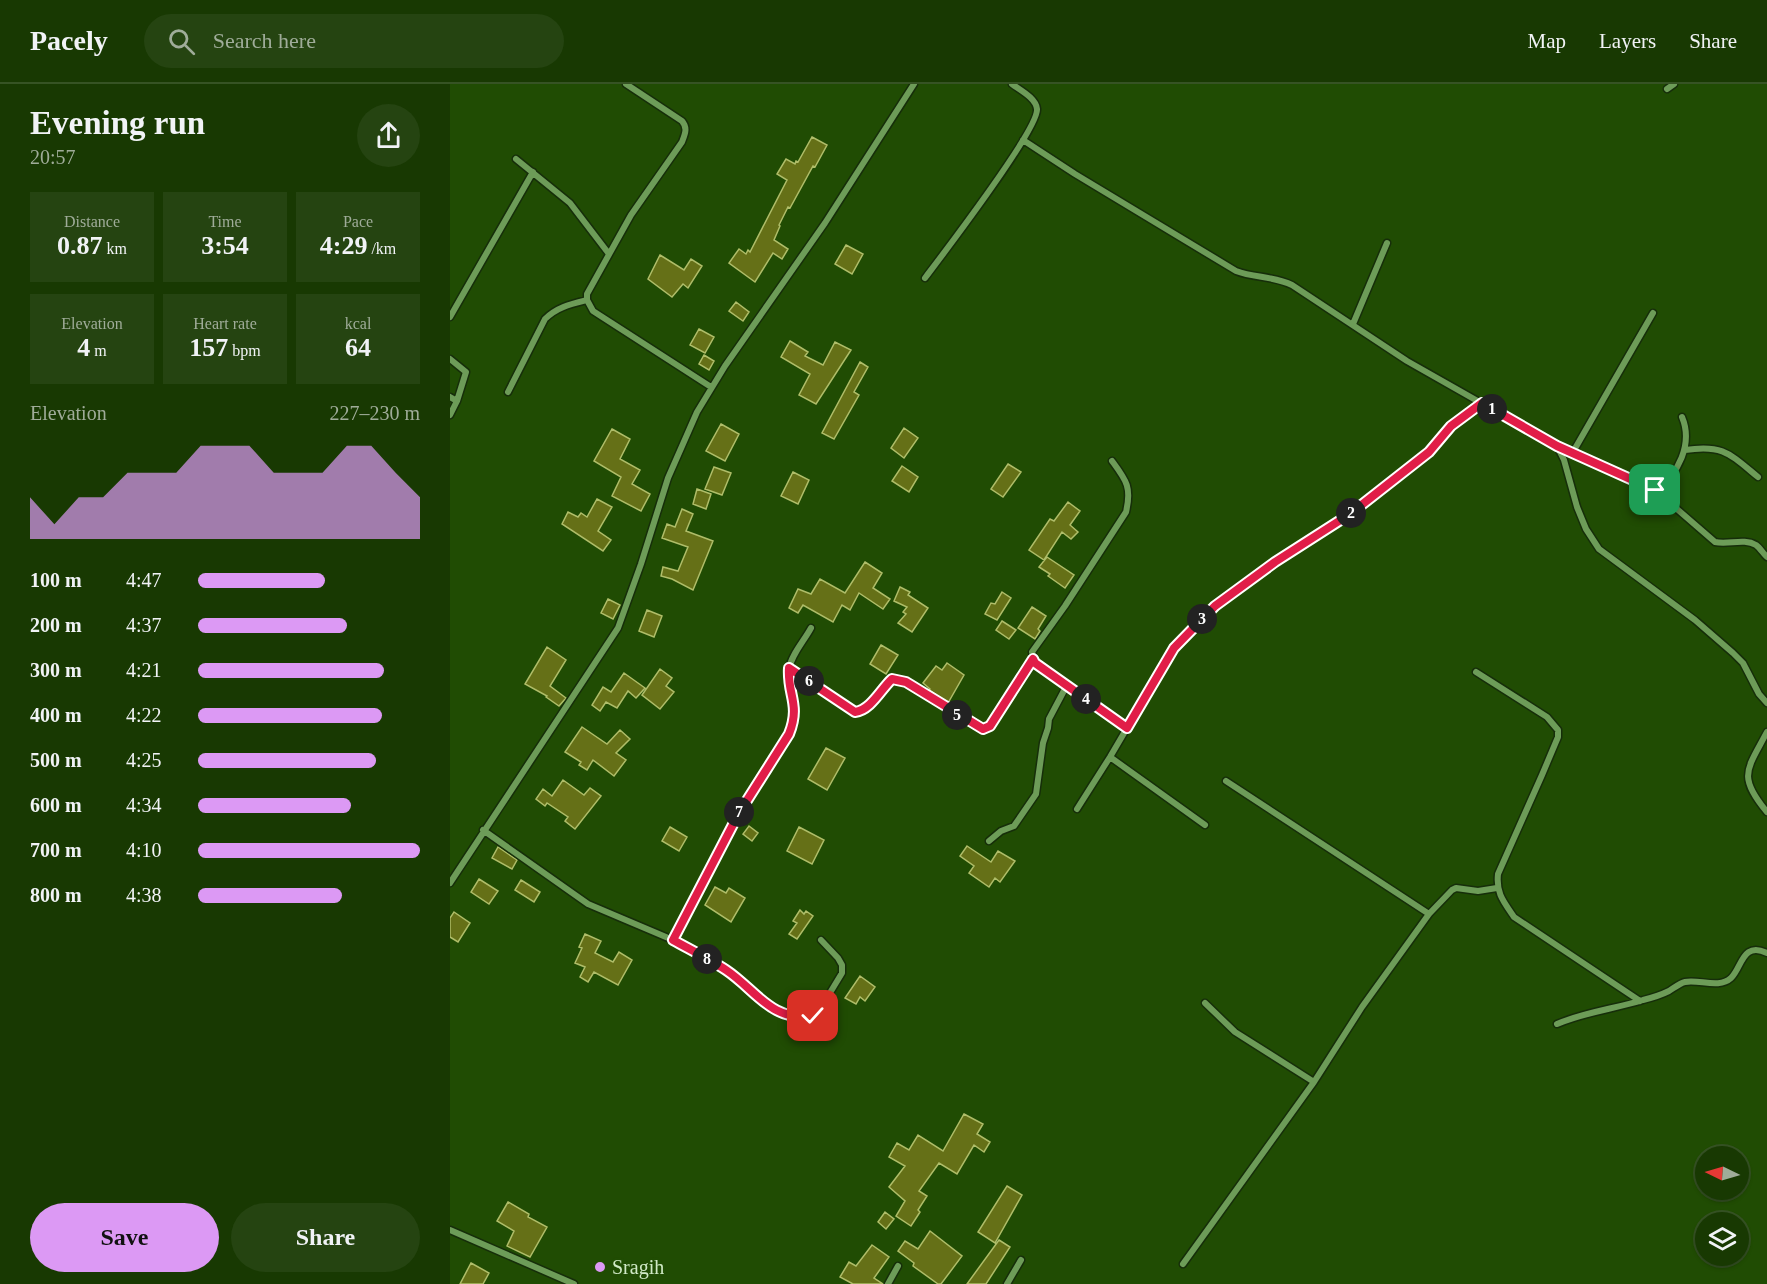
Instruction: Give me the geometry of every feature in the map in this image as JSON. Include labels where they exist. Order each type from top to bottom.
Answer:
[{"type":"street","points":[[626,84],[682,121],[686,132],[682,142],[631,215],[587,294],[587,300],[593,311],[711,387]]},
{"type":"street","points":[[450,883],[618,628],[668,478],[697,412],[711,387],[825,223],[914,84]]},
{"type":"street","points":[[925,278],[993,185],[1023,140],[1036,115],[1037,108],[1034,101],[1012,84]]},
{"type":"street","points":[[1667,89],[1674,84]]},
{"type":"street","points":[[1023,140],[1236,271],[1250,276],[1283,280],[1407,360],[1557,446],[1655,490],[1715,542],[1725,544],[1748,542],[1757,546],[1767,556]]},
{"type":"street","points":[[516,159],[570,204],[609,254]]},
{"type":"street","points":[[450,316],[533,172]]},
{"type":"street","points":[[1353,324],[1387,243]]},
{"type":"street","points":[[508,392],[545,319],[559,308],[587,300]]},
{"type":"street","points":[[1573,452],[1653,313]]},
{"type":"street","points":[[450,359],[466,372],[450,415]]},
{"type":"street","points":[[450,397],[457,401]]},
{"type":"street","points":[[1077,809],[1174,648],[1215,606],[1275,562],[1350,514],[1429,452],[1451,426],[1482,403]]},
{"type":"street","points":[[1655,490],[1669,478],[1685,450],[1687,438],[1682,417]]},
{"type":"street","points":[[1557,446],[1561,451],[1577,507],[1586,529],[1599,549],[1695,620],[1733,653],[1743,663],[1767,703]]},
{"type":"street","points":[[1685,450],[1707,447],[1719,449],[1732,455],[1758,477]]},
{"type":"street","points":[[1112,461],[1128,483],[1129,500],[1126,512],[1032,652],[1035,663],[1127,728]]},
{"type":"street","points":[[673,940],[739,813],[789,734],[794,720],[795,705],[788,678],[789,668],[811,628]]},
{"type":"street","points":[[789,668],[855,712],[865,710],[884,685],[892,679],[899,679],[983,729],[990,726],[1033,659]]},
{"type":"street","points":[[1476,672],[1546,717],[1558,730],[1558,737],[1498,874],[1497,888],[1514,916],[1640,1001]]},
{"type":"street","points":[[989,841],[1001,831],[1014,826],[1036,794],[1043,743],[1049,719],[1066,685]]},
{"type":"street","points":[[1767,732],[1749,765],[1748,775],[1748,785],[1752,795],[1767,812]]},
{"type":"street","points":[[1110,757],[1205,825]]},
{"type":"street","points":[[1226,782],[1429,914]]},
{"type":"street","points":[[483,830],[588,904],[673,940],[727,970],[766,1004],[786,1016],[799,1018],[813,1016],[822,1006],[842,973],[842,965],[838,958],[821,940]]},
{"type":"street","points":[[1183,1264],[1314,1082],[1362,1007],[1429,914],[1456,888],[1478,891],[1497,888]]},
{"type":"street","points":[[1557,1024],[1574,1017],[1640,1001],[1667,992],[1685,982],[1724,982],[1731,978],[1743,956],[1750,951],[1767,952]]},
{"type":"street","points":[[1204,1003],[1235,1032],[1314,1082]]},
{"type":"street","points":[[450,1230],[574,1284]]},
{"type":"street","points":[[1006,1284],[1021,1260]]},
{"type":"street","points":[[888,1284],[898,1266]]},
{"type":"building","points":[[812,137],[827,145],[779,225],[774,240],[788,249],[782,259],[773,253],[755,282],[729,263],[739,249],[746,254],[748,250],[750,252],[787,180],[777,174],[786,159],[795,164],[796,161],[798,162]]},
{"type":"building","points":[[846,245],[863,254],[852,274],[835,264]]},
{"type":"building","points":[[660,255],[684,270],[691,259],[702,266],[688,288],[683,284],[672,297],[648,279]]},
{"type":"building","points":[[736,302],[749,312],[743,321],[729,311]]},
{"type":"building","points":[[699,329],[714,337],[705,353],[690,345]]},
{"type":"building","points":[[790,341],[808,352],[805,356],[823,365],[835,342],[851,350],[816,404],[799,395],[810,374],[781,357]]},
{"type":"building","points":[[704,355],[714,361],[709,370],[699,364]]},
{"type":"building","points":[[860,362],[868,367],[854,392],[859,395],[834,439],[822,433]]},
{"type":"building","points":[[721,424],[739,434],[725,461],[706,451]]},
{"type":"building","points":[[904,428],[918,438],[904,458],[891,448]]},
{"type":"building","points":[[612,429],[630,439],[620,459],[640,470],[632,484],[650,494],[641,511],[612,496],[621,477],[594,461]]},
{"type":"building","points":[[1008,464],[1021,472],[1003,497],[991,489]]},
{"type":"building","points":[[902,466],[918,477],[909,492],[892,481]]},
{"type":"building","points":[[714,467],[731,473],[722,495],[705,489]]},
{"type":"building","points":[[793,472],[809,480],[798,504],[781,496]]},
{"type":"building","points":[[697,489],[711,494],[706,509],[693,504]]},
{"type":"building","points":[[597,499],[612,507],[598,531],[611,540],[603,551],[562,524],[568,512],[578,517],[581,513],[587,517]]},
{"type":"building","points":[[1068,502],[1080,511],[1070,525],[1078,532],[1071,539],[1062,532],[1044,560],[1029,550],[1050,519],[1054,521]]},
{"type":"building","points":[[682,509],[693,514],[686,531],[713,541],[693,590],[661,576],[663,567],[678,571],[688,547],[662,538],[667,524],[675,527]]},
{"type":"building","points":[[1047,557],[1074,575],[1065,588],[1039,567]]},
{"type":"building","points":[[865,562],[882,573],[873,588],[890,599],[883,609],[859,593],[850,610],[842,605],[833,622],[803,605],[798,613],[789,608],[798,589],[811,594],[820,579],[845,593]]},
{"type":"building","points":[[900,587],[910,592],[908,595],[928,608],[912,632],[898,623],[906,614],[903,612],[907,607],[894,601]]},
{"type":"building","points":[[1002,592],[1011,598],[997,620],[985,614],[991,603],[995,604]]},
{"type":"building","points":[[608,599],[620,605],[613,619],[601,613]]},
{"type":"building","points":[[1032,607],[1046,616],[1035,639],[1018,628]]},
{"type":"building","points":[[647,610],[662,616],[654,637],[639,631]]},
{"type":"building","points":[[1002,621],[1016,630],[1009,639],[996,630]]},
{"type":"building","points":[[881,645],[898,655],[886,674],[870,664]]},
{"type":"building","points":[[547,647],[566,660],[550,686],[566,698],[559,706],[547,696],[525,684]]},
{"type":"building","points":[[947,663],[964,675],[948,703],[923,683],[936,666],[942,670]]},
{"type":"building","points":[[660,669],[672,678],[666,686],[674,692],[660,709],[642,695]]},
{"type":"building","points":[[624,673],[645,688],[636,698],[628,691],[617,708],[606,702],[600,711],[592,705],[603,687],[611,692]]},
{"type":"building","points":[[582,727],[607,744],[620,730],[630,739],[616,753],[626,760],[614,776],[593,760],[587,770],[579,765],[581,762],[565,752]]},
{"type":"building","points":[[826,748],[845,758],[827,790],[808,779]]},
{"type":"building","points":[[563,780],[584,795],[590,788],[601,796],[575,829],[565,821],[568,817],[547,803],[545,806],[536,799],[543,789],[552,796]]},
{"type":"building","points":[[749,826],[758,833],[752,841],[743,834]]},
{"type":"building","points":[[670,827],[687,837],[679,851],[662,841]]},
{"type":"building","points":[[799,827],[824,840],[812,864],[787,851]]},
{"type":"building","points":[[967,846],[991,862],[998,851],[1015,861],[1000,882],[995,878],[989,887],[969,873],[974,866],[960,856]]},
{"type":"building","points":[[498,847],[517,860],[512,869],[492,858]]},
{"type":"building","points":[[479,879],[498,891],[489,904],[471,892]]},
{"type":"building","points":[[521,880],[540,892],[534,902],[515,890]]},
{"type":"building","points":[[715,887],[726,893],[729,888],[745,898],[731,922],[705,905]]},
{"type":"building","points":[[800,910],[804,914],[806,911],[813,916],[797,939],[789,934],[797,923],[793,921]]},
{"type":"building","points":[[454,912],[470,923],[458,942],[450,937],[450,918]]},
{"type":"building","points":[[585,934],[601,941],[595,953],[613,962],[619,952],[632,960],[618,985],[594,972],[588,982],[580,977],[585,967],[575,963]]},
{"type":"building","points":[[860,976],[875,987],[865,1001],[860,997],[856,1004],[845,998]]},
{"type":"building","points":[[964,1114],[983,1124],[977,1134],[990,1142],[984,1152],[974,1145],[957,1174],[939,1163],[919,1191],[927,1196],[911,1226],[896,1216],[905,1201],[889,1187],[905,1166],[889,1157],[897,1143],[909,1150],[918,1135],[943,1151]]},
{"type":"building","points":[[1007,1186],[1022,1195],[995,1243],[978,1232]]},
{"type":"building","points":[[508,1202],[529,1214],[528,1217],[547,1227],[530,1257],[507,1246],[514,1231],[497,1221]]},
{"type":"building","points":[[885,1212],[894,1219],[886,1229],[878,1222]]},
{"type":"building","points":[[930,1231],[962,1256],[941,1284],[913,1266],[914,1263],[898,1251],[905,1241],[918,1249]]},
{"type":"building","points":[[999,1240],[1010,1247],[986,1284],[967,1284]]},
{"type":"building","points":[[872,1245],[889,1257],[874,1278],[883,1284],[853,1284],[840,1277],[849,1262],[856,1266]]},
{"type":"building","points":[[471,1263],[489,1273],[483,1284],[460,1284]]},
{"type":"place","name":"Sragih","points":[[600,1267]]},
{"type":"route","points":[[813,1016],[799,1018],[786,1016],[766,1004],[727,970],[673,940],[739,813],[789,734],[794,720],[795,705],[788,678],[789,668],[855,712],[865,710],[884,685],[892,679],[899,679],[983,729],[990,726],[1033,659],[1035,663],[1127,728],[1174,648],[1215,606],[1275,562],[1350,514],[1429,452],[1451,426],[1482,403],[1557,446],[1655,490]]}]
